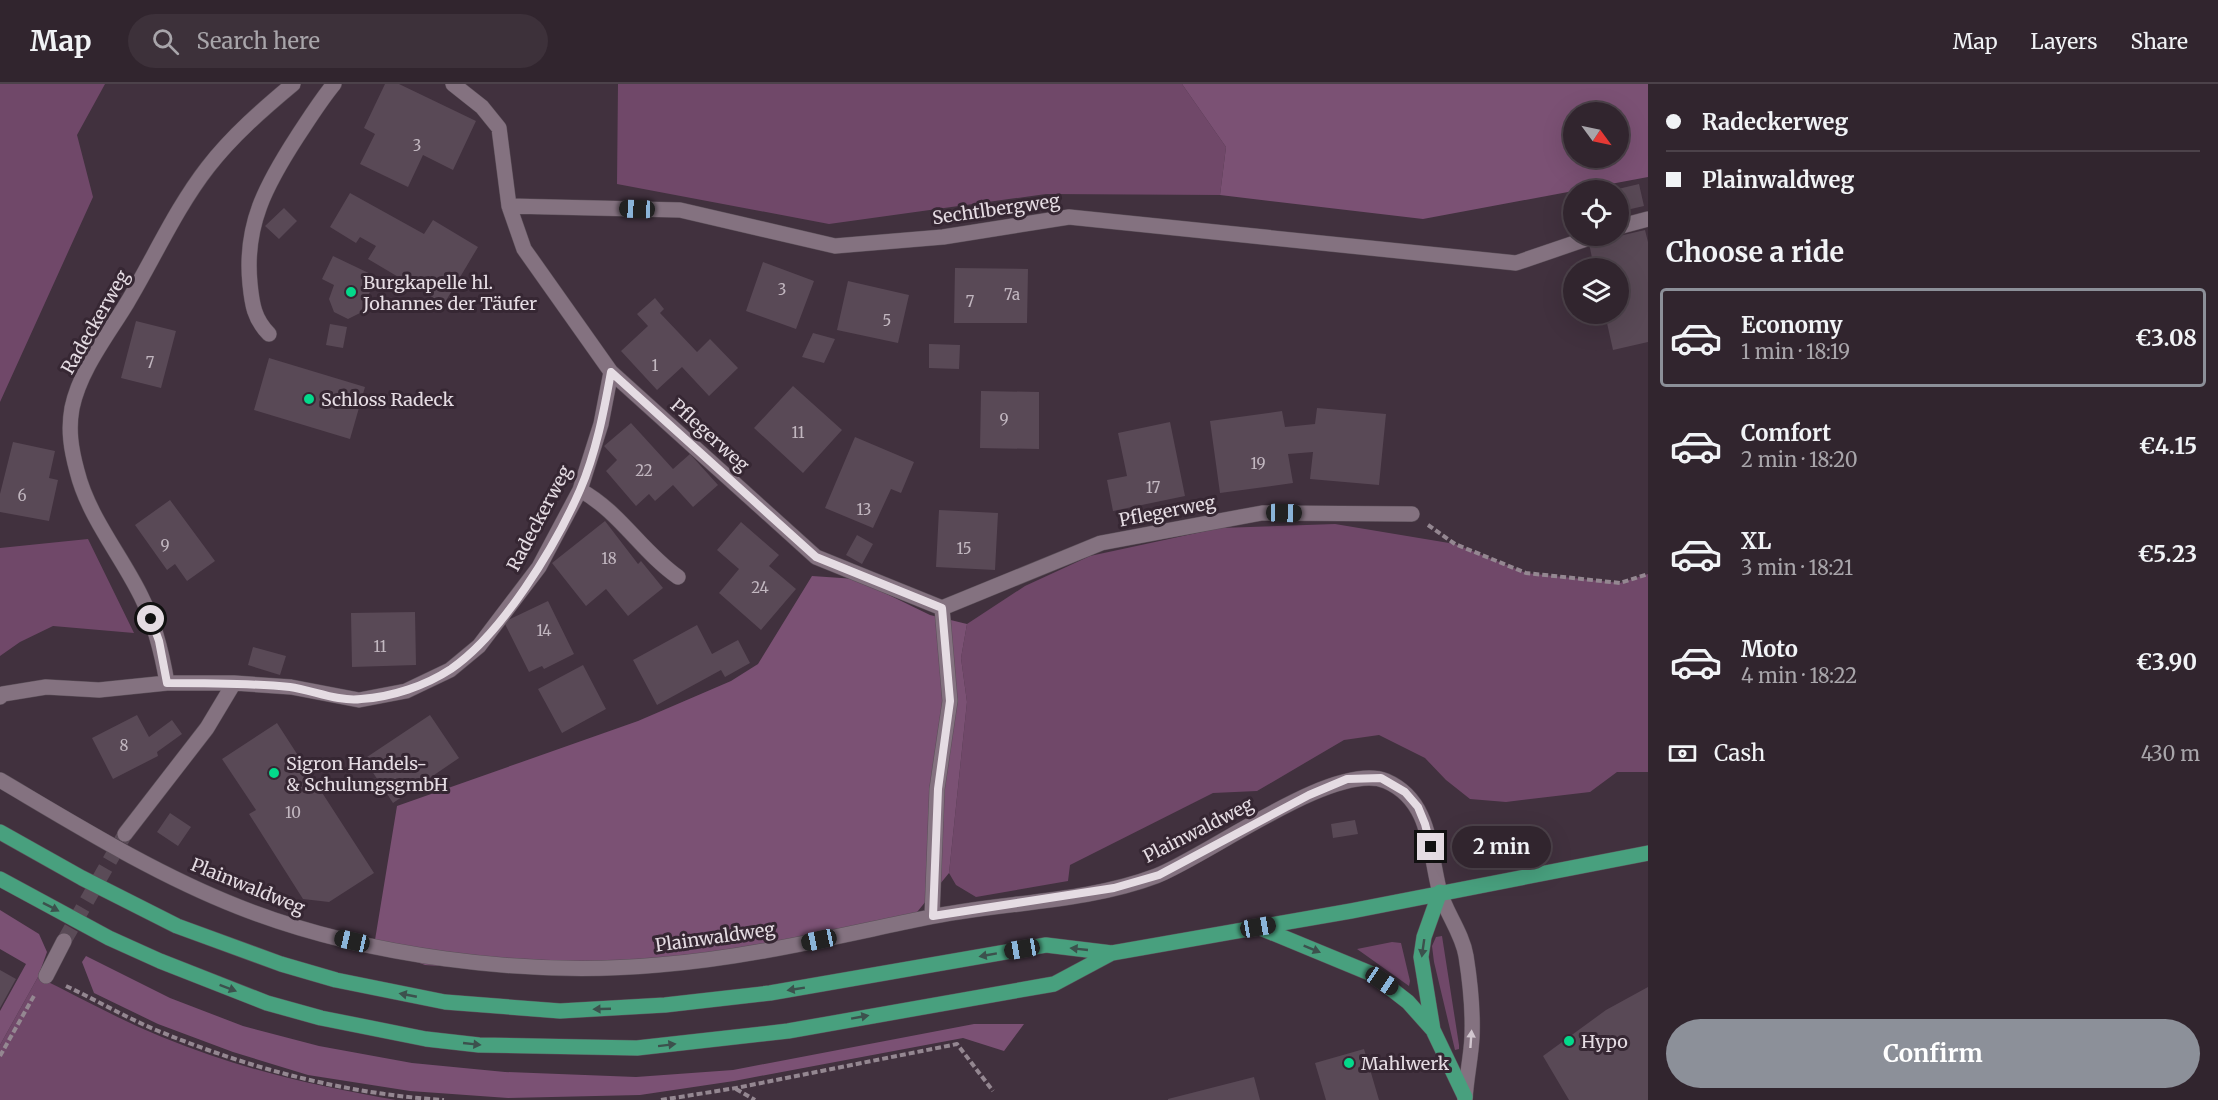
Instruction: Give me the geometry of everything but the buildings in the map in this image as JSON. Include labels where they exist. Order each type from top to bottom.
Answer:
[{"type":"main road","points":[[0,832],[82,878],[177,926],[230,946],[336,980],[445,1002],[560,1011],[613,1009],[770,993],[1046,945],[1112,953],[1648,852]]},
{"type":"main road","points":[[0,879],[129,947],[267,1003],[321,1018],[426,1039],[479,1045],[637,1048],[788,1031],[1054,984],[1112,953]]},
{"type":"main road","points":[[1440,892],[1424,937],[1421,957],[1433,1030],[1465,1098]]},
{"type":"main road","points":[[1258,927],[1371,974],[1408,1002],[1433,1030]]},
{"type":"street","name":"Radeckerweg","points":[[167,683],[159,641],[142,597],[96,516],[77,474],[69,433],[72,406],[86,370],[151,263],[178,211],[208,166],[248,124],[293,84]]},
{"type":"street","points":[[269,334],[259,324],[252,308],[248,269],[252,231],[258,204],[272,175],[334,84]]},
{"type":"street","points":[[453,84],[482,107],[499,128],[509,206],[524,249],[611,372]]},
{"type":"street","name":"Sechtlbergweg","points":[[509,206],[680,210],[835,246],[943,237],[1069,217],[1516,262],[1565,246]]},
{"type":"street","points":[[1629,224],[1648,219]]},
{"type":"street","name":"Radeckerweg","points":[[0,697],[3,694],[46,687],[99,690],[167,683],[234,683],[291,687],[359,700],[406,691],[450,670],[478,646],[539,567],[580,490],[601,424],[611,372]]},
{"type":"street","name":"Pflegerweg","points":[[611,372],[816,557],[942,608],[1101,543],[1263,513],[1412,514]]},
{"type":"street","points":[[580,490],[604,506],[662,566],[678,577]]},
{"type":"street","points":[[933,916],[938,789],[950,701],[942,608]]},
{"type":"street","points":[[125,834],[207,729],[234,683]]},
{"type":"street","name":"Plainwaldweg","points":[[0,780],[131,858],[239,907],[308,931],[374,946],[476,962],[562,968],[657,965],[774,949],[933,916],[1114,888],[1159,875],[1309,795],[1347,779],[1381,778],[1405,792],[1418,807],[1425,824],[1440,892],[1465,954],[1473,1035],[1465,1098]]},
{"type":"street","points":[[45,976],[64,941]]},
{"type":"path","points":[[1412,514],[1455,544],[1526,573],[1620,583],[1648,574]]},
{"type":"path","points":[[0,1056],[45,976],[155,1029],[232,1059],[307,1080],[409,1098],[444,1100]]},
{"type":"path","points":[[661,1100],[736,1088],[957,1044],[993,1092]]},
{"type":"path","points":[[736,1088],[755,1100]]},
{"type":"shaded area","points":[[0,84],[105,84],[77,135],[93,197],[0,402]]},
{"type":"shaded area","points":[[618,84],[1182,84],[1226,147],[1220,195],[1046,194],[829,224],[617,184]]},
{"type":"shaded area","points":[[1182,84],[1648,84],[1648,177],[1629,181],[1563,180],[1563,193],[1423,219],[1220,195],[1226,147]]},
{"type":"shaded area","points":[[1335,524],[1455,544],[1526,573],[1620,583],[1648,574],[1648,772],[1617,772],[1590,792],[1506,802],[1470,799],[1446,780],[1425,758],[1379,735],[1344,740],[1257,791],[1213,793],[1070,865],[1068,881],[976,897],[956,885],[949,873],[967,702],[961,658],[967,624],[1025,586],[1090,556],[1220,528]]},
{"type":"shaded area","points":[[88,539],[134,633],[53,626],[20,642],[0,656],[0,548]]},
{"type":"shaded area","points":[[812,576],[856,579],[930,615],[967,624],[961,658],[967,702],[949,873],[913,917],[785,943],[663,961],[503,970],[425,965],[374,946],[397,806],[638,721],[731,681],[758,664]]},
{"type":"shaded area","points":[[0,910],[39,934],[47,952],[38,977],[0,1045],[0,1011],[26,964],[0,949]]},
{"type":"shaded area","points":[[1442,936],[1459,1045],[1459,1049],[1455,1050],[1432,946],[1436,937]]},
{"type":"shaded area","points":[[1392,942],[1401,943],[1410,981],[1409,986],[1357,949]]},
{"type":"shaded area","points":[[86,956],[170,998],[243,1026],[319,1046],[412,1063],[505,1072],[636,1077],[733,1070],[974,1024],[1024,1024],[1004,1051],[963,1038],[734,1081],[640,1095],[508,1098],[410,1091],[308,1075],[233,1052],[158,1024],[94,993],[82,962]]},
{"type":"shaded area","points":[[38,977],[146,1030],[220,1058],[306,1082],[396,1100],[0,1100],[0,1045]]},
{"type":"tunnel","points":[[64,941],[125,834]]},
{"type":"place","name":"Burgkapelle hl. Johannes der Täufer","points":[[351,292]]},
{"type":"place","name":"Schloss Radeck","points":[[309,399]]},
{"type":"place","name":"Sigron Handels- & SchulungsgmbH","points":[[274,773]]},
{"type":"place","name":"Hypo","points":[[1569,1041]]},
{"type":"place","name":"Mahlwerk","points":[[1349,1063]]},
{"type":"route","points":[[151,619],[159,641],[167,683],[234,683],[291,687],[359,700],[406,691],[450,670],[478,646],[539,567],[580,490],[601,424],[611,372],[816,557],[942,608],[950,701],[938,789],[933,916],[1114,888],[1159,875],[1309,795],[1347,779],[1381,778],[1405,792],[1418,807],[1431,847]]}]
